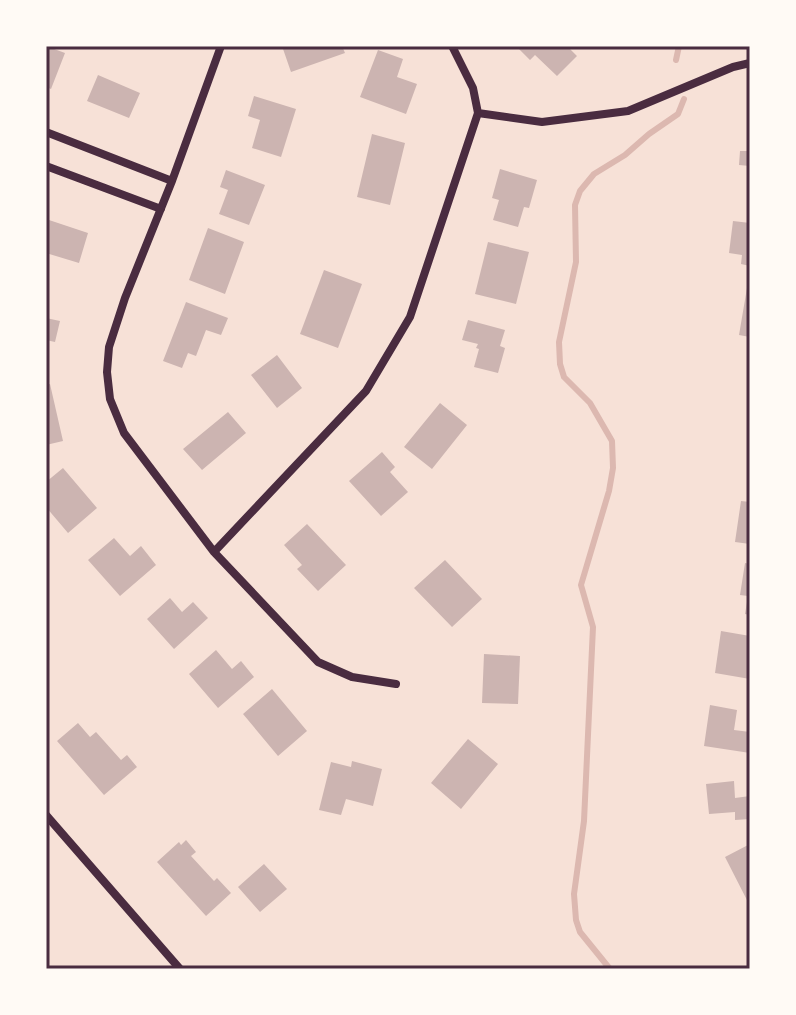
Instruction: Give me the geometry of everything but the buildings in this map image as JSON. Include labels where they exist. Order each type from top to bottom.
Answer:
[{"type":"street","points":[[221,46],[109,347],[107,372],[110,399],[124,433],[214,552],[318,662],[352,677],[396,684]]},
{"type":"street","points":[[214,552],[366,391],[410,317],[478,113],[473,88],[452,46]]},
{"type":"street","points":[[478,113],[542,122],[628,111],[733,67],[750,63]]},
{"type":"street","points":[[46,132],[172,181]]},
{"type":"street","points":[[46,166],[161,209]]},
{"type":"street","points":[[46,815],[180,969]]},
{"type":"waterway","points":[[676,60],[679,46]]},
{"type":"waterway","points":[[610,969],[580,932],[574,894],[584,821],[593,627],[581,585],[609,491],[613,468],[612,441],[590,403],[564,377],[559,342],[576,262],[575,205],[580,191],[594,174],[625,155],[678,114],[684,99]]}]
